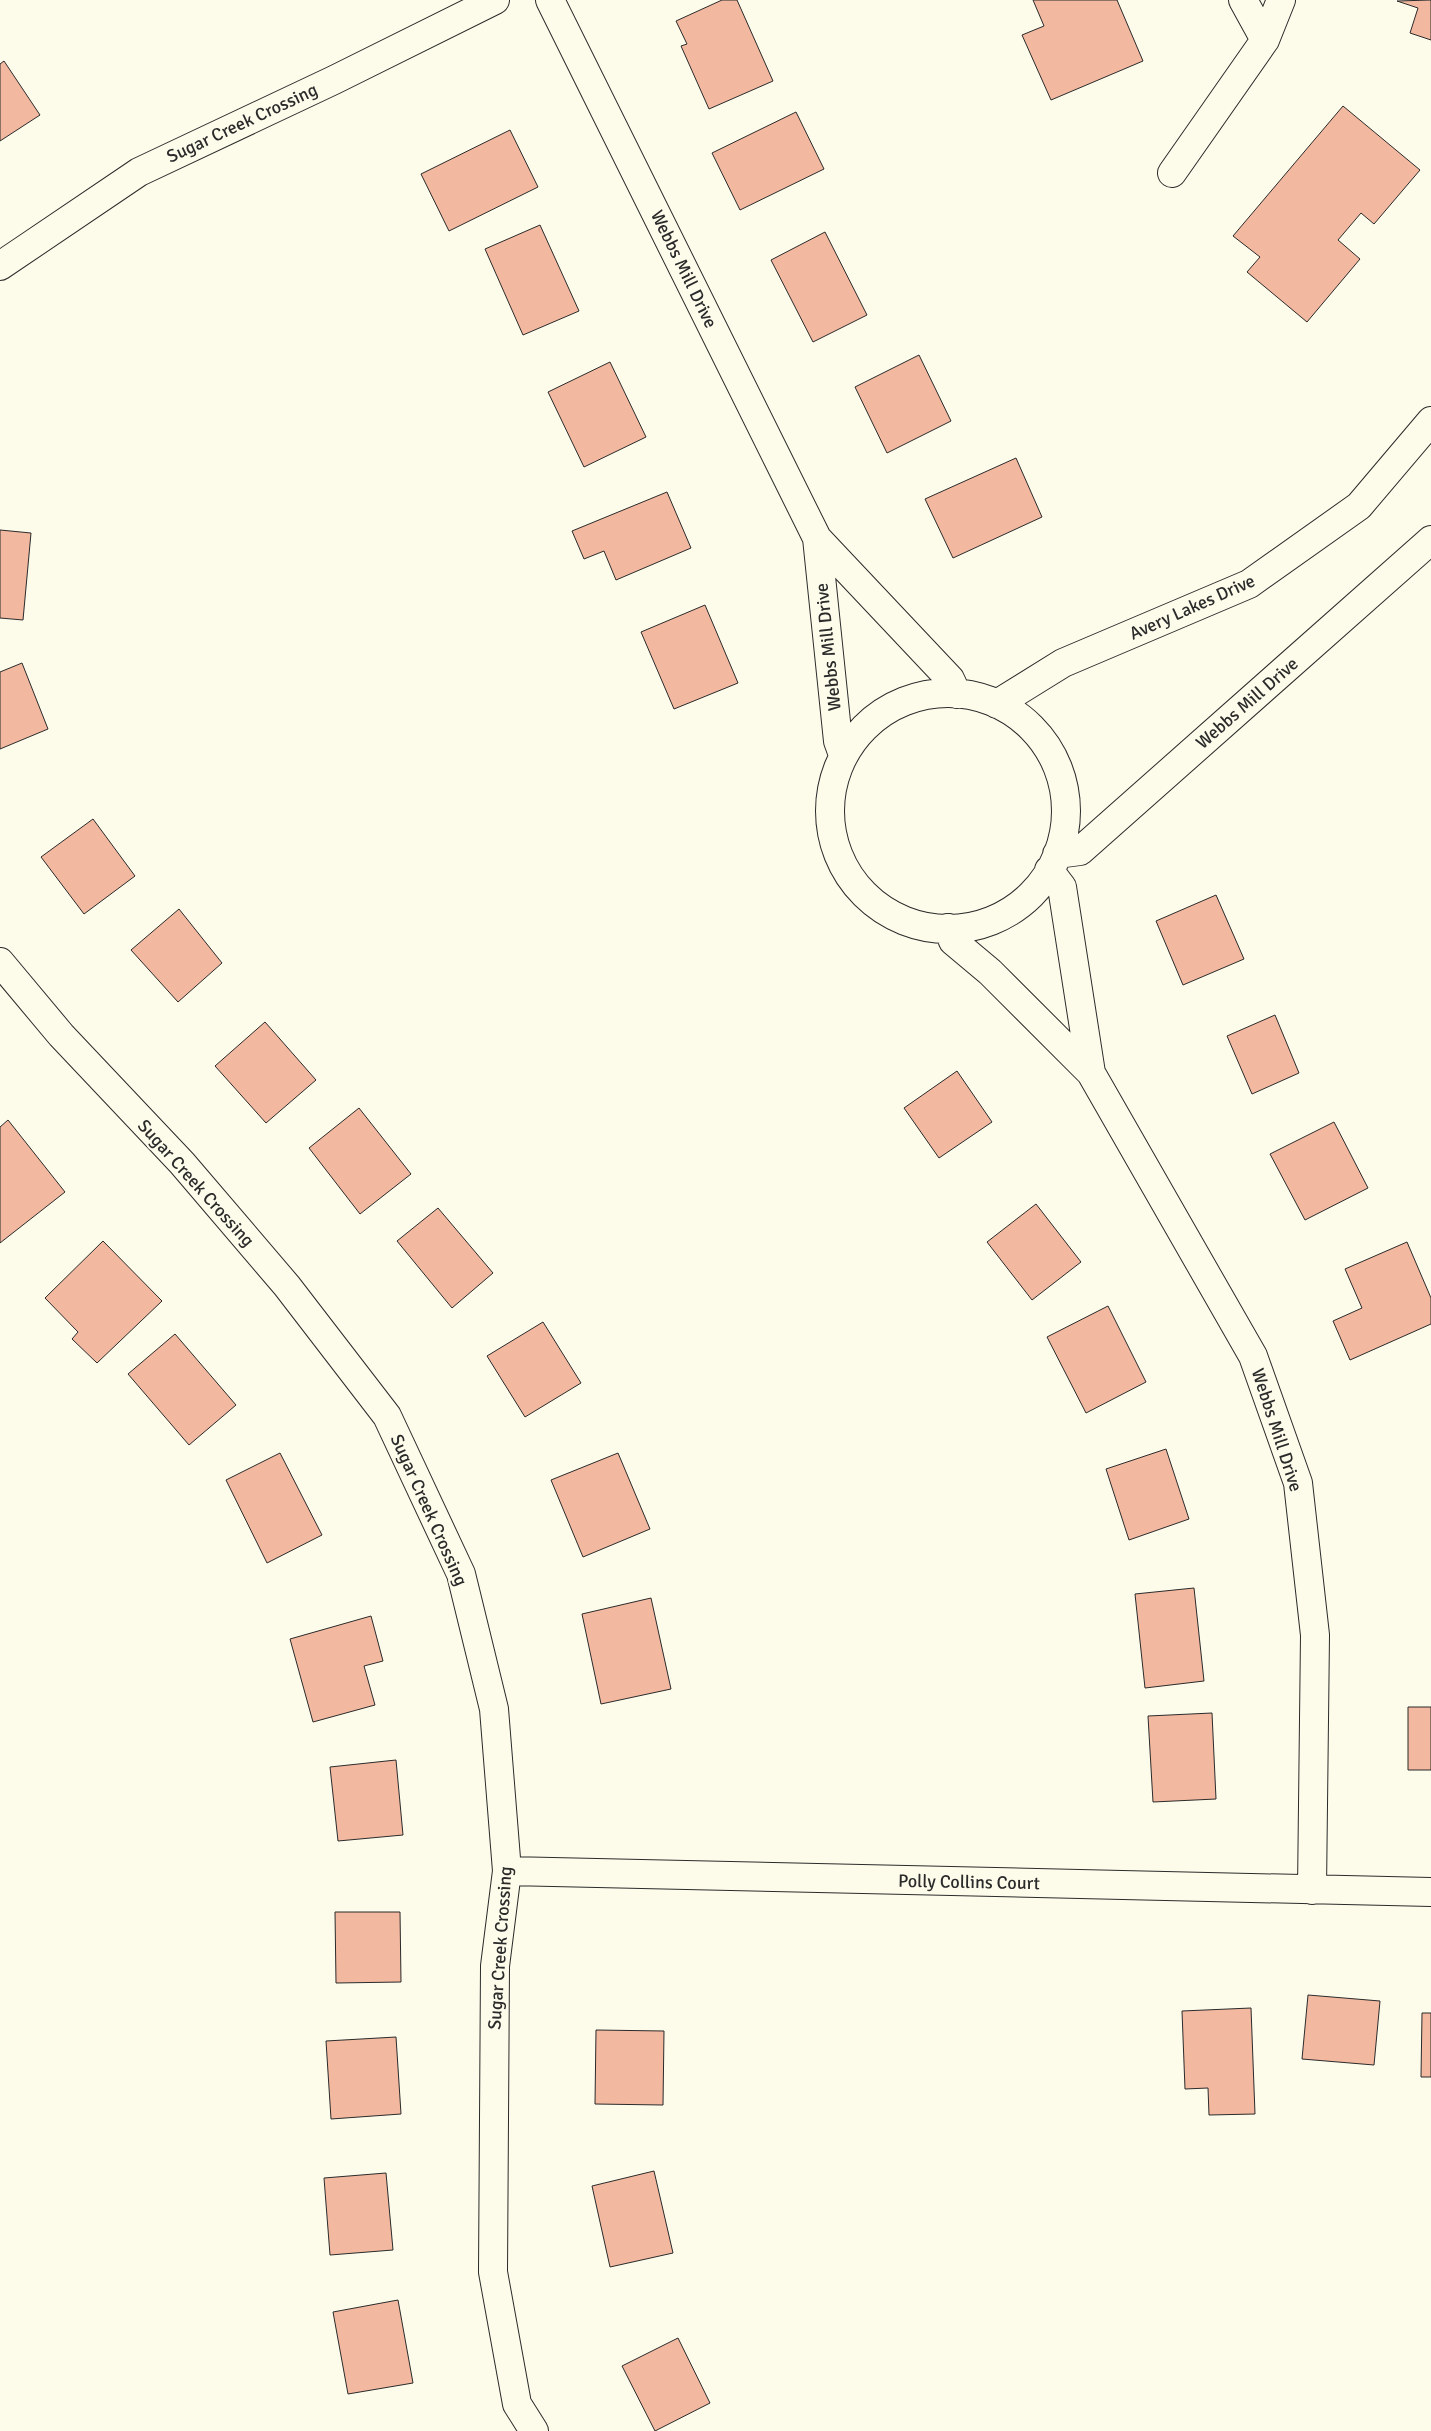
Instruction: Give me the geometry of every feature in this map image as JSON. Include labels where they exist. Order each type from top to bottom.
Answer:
[{"type":"street","name":"Sugar Creek Crossing","points":[[0,266],[139,172],[334,80],[495,0]]},
{"type":"street","name":"Webbs Mill Drive","points":[[550,0],[817,538],[950,679],[957,694]]},
{"type":"street","points":[[1242,0],[1265,40]]},
{"type":"street","points":[[1172,174],[1265,40],[1281,0]]},
{"type":"street","name":"Avery Lakes Drive","points":[[997,704],[1063,663],[1249,584],[1359,506],[1431,421]]},
{"type":"street","name":"Webbs Mill Drive","points":[[817,538],[838,741],[843,755]]},
{"type":"street","name":"Webbs Mill Drive","points":[[1091,1073],[1062,887],[1053,862],[1080,851],[1431,540]]},
{"type":"street","points":[[933,693],[970,694],[997,704],[1006,706],[1035,730],[1056,760],[1066,800],[1063,841],[1046,878],[1017,907],[980,925],[940,929],[899,920],[866,896],[841,864],[830,828],[830,800],[831,791],[843,755],[866,725],[896,704],[933,693]]},
{"type":"street","name":"Webbs Mill Drive","points":[[948,928],[953,941],[990,972],[1091,1073],[1253,1356],[1298,1483],[1315,1635],[1312,1890]]},
{"type":"street","name":"Sugar Creek Crossing","points":[[0,962],[61,1035],[182,1163],[275,1272],[387,1416],[461,1574],[494,1710],[507,1871],[495,1966],[493,2272],[517,2404],[534,2431]]},
{"type":"street","name":"Polly Collins Court","points":[[507,1871],[1431,1892]]},
{"type":"building","points":[[722,0],[737,0],[773,81],[709,109],[681,46],[687,44],[676,21]]},
{"type":"building","points":[[1033,0],[1117,0],[1143,61],[1051,100],[1022,35],[1044,26]]},
{"type":"building","points":[[1431,0],[1431,40],[1410,33],[1418,8],[1397,1]]},
{"type":"building","points":[[4,61],[40,115],[0,141],[0,64]]},
{"type":"building","points":[[1343,106],[1420,170],[1374,224],[1361,213],[1338,240],[1360,259],[1307,322],[1247,272],[1260,257],[1233,236]]},
{"type":"building","points":[[796,112],[824,169],[740,210],[712,153]]},
{"type":"building","points":[[510,130],[538,187],[449,231],[421,174]]},
{"type":"building","points":[[540,225],[579,311],[523,335],[485,249]]},
{"type":"building","points":[[825,232],[867,315],[813,342],[771,260]]},
{"type":"building","points":[[919,355],[951,421],[887,453],[855,387]]},
{"type":"building","points":[[610,362],[646,437],[584,467],[548,392]]},
{"type":"building","points":[[1016,458],[1042,517],[953,558],[925,499]]},
{"type":"building","points":[[667,492],[691,548],[616,580],[604,551],[584,559],[572,531]]},
{"type":"building","points":[[0,530],[31,533],[23,620],[0,618]]},
{"type":"building","points":[[705,605],[738,683],[674,709],[641,632]]},
{"type":"building","points":[[22,663],[48,729],[0,749],[0,672]]},
{"type":"building","points":[[93,819],[135,876],[84,914],[41,857]]},
{"type":"building","points":[[1216,895],[1244,959],[1183,985],[1156,921]]},
{"type":"building","points":[[179,909],[222,963],[178,1002],[131,950]]},
{"type":"building","points":[[1275,1015],[1299,1073],[1252,1094],[1227,1036]]},
{"type":"building","points":[[265,1022],[316,1080],[266,1123],[215,1066]]},
{"type":"building","points":[[957,1071],[992,1122],[939,1158],[904,1108]]},
{"type":"building","points":[[359,1108],[411,1174],[360,1214],[309,1148]]},
{"type":"building","points":[[8,1120],[65,1192],[0,1243],[0,1127]]},
{"type":"building","points":[[1334,1122],[1368,1188],[1305,1220],[1270,1154]]},
{"type":"building","points":[[1036,1204],[1081,1262],[1032,1300],[987,1242]]},
{"type":"building","points":[[438,1208],[493,1273],[452,1308],[397,1241]]},
{"type":"building","points":[[103,1241],[162,1301],[97,1363],[72,1339],[78,1332],[45,1298]]},
{"type":"building","points":[[1407,1242],[1431,1298],[1431,1324],[1350,1360],[1333,1321],[1362,1308],[1345,1269]]},
{"type":"building","points":[[1108,1306],[1146,1382],[1086,1413],[1047,1337]]},
{"type":"building","points":[[543,1322],[581,1383],[525,1417],[487,1356]]},
{"type":"building","points":[[175,1334],[236,1405],[189,1445],[128,1374]]},
{"type":"building","points":[[1166,1449],[1189,1519],[1129,1540],[1106,1469]]},
{"type":"building","points":[[280,1453],[322,1535],[267,1563],[226,1480]]},
{"type":"building","points":[[618,1453],[650,1529],[583,1557],[551,1480]]},
{"type":"building","points":[[1194,1588],[1204,1681],[1145,1688],[1135,1594]]},
{"type":"building","points":[[651,1598],[671,1689],[601,1704],[582,1614]]},
{"type":"building","points":[[371,1616],[383,1661],[364,1666],[375,1705],[313,1722],[290,1639]]},
{"type":"building","points":[[1408,1707],[1431,1707],[1431,1770],[1408,1770]]},
{"type":"building","points":[[1212,1713],[1216,1799],[1153,1802],[1148,1716]]},
{"type":"building","points":[[396,1760],[403,1835],[338,1841],[330,1767]]},
{"type":"building","points":[[335,1912],[400,1912],[401,1982],[336,1983]]},
{"type":"building","points":[[1308,1995],[1380,2001],[1374,2065],[1302,2059]]},
{"type":"building","points":[[1251,2008],[1255,2114],[1209,2115],[1208,2088],[1185,2089],[1182,2011]]},
{"type":"building","points":[[1422,2013],[1431,2013],[1431,2077],[1421,2077]]},
{"type":"building","points":[[596,2030],[664,2031],[663,2105],[595,2104]]},
{"type":"building","points":[[396,2037],[401,2114],[331,2119],[326,2041]]},
{"type":"building","points":[[654,2171],[673,2253],[610,2267],[592,2186]]},
{"type":"building","points":[[386,2173],[393,2250],[330,2255],[324,2178]]},
{"type":"building","points":[[398,2300],[413,2383],[348,2394],[333,2312]]},
{"type":"building","points":[[678,2338],[710,2403],[655,2431],[622,2366]]}]
